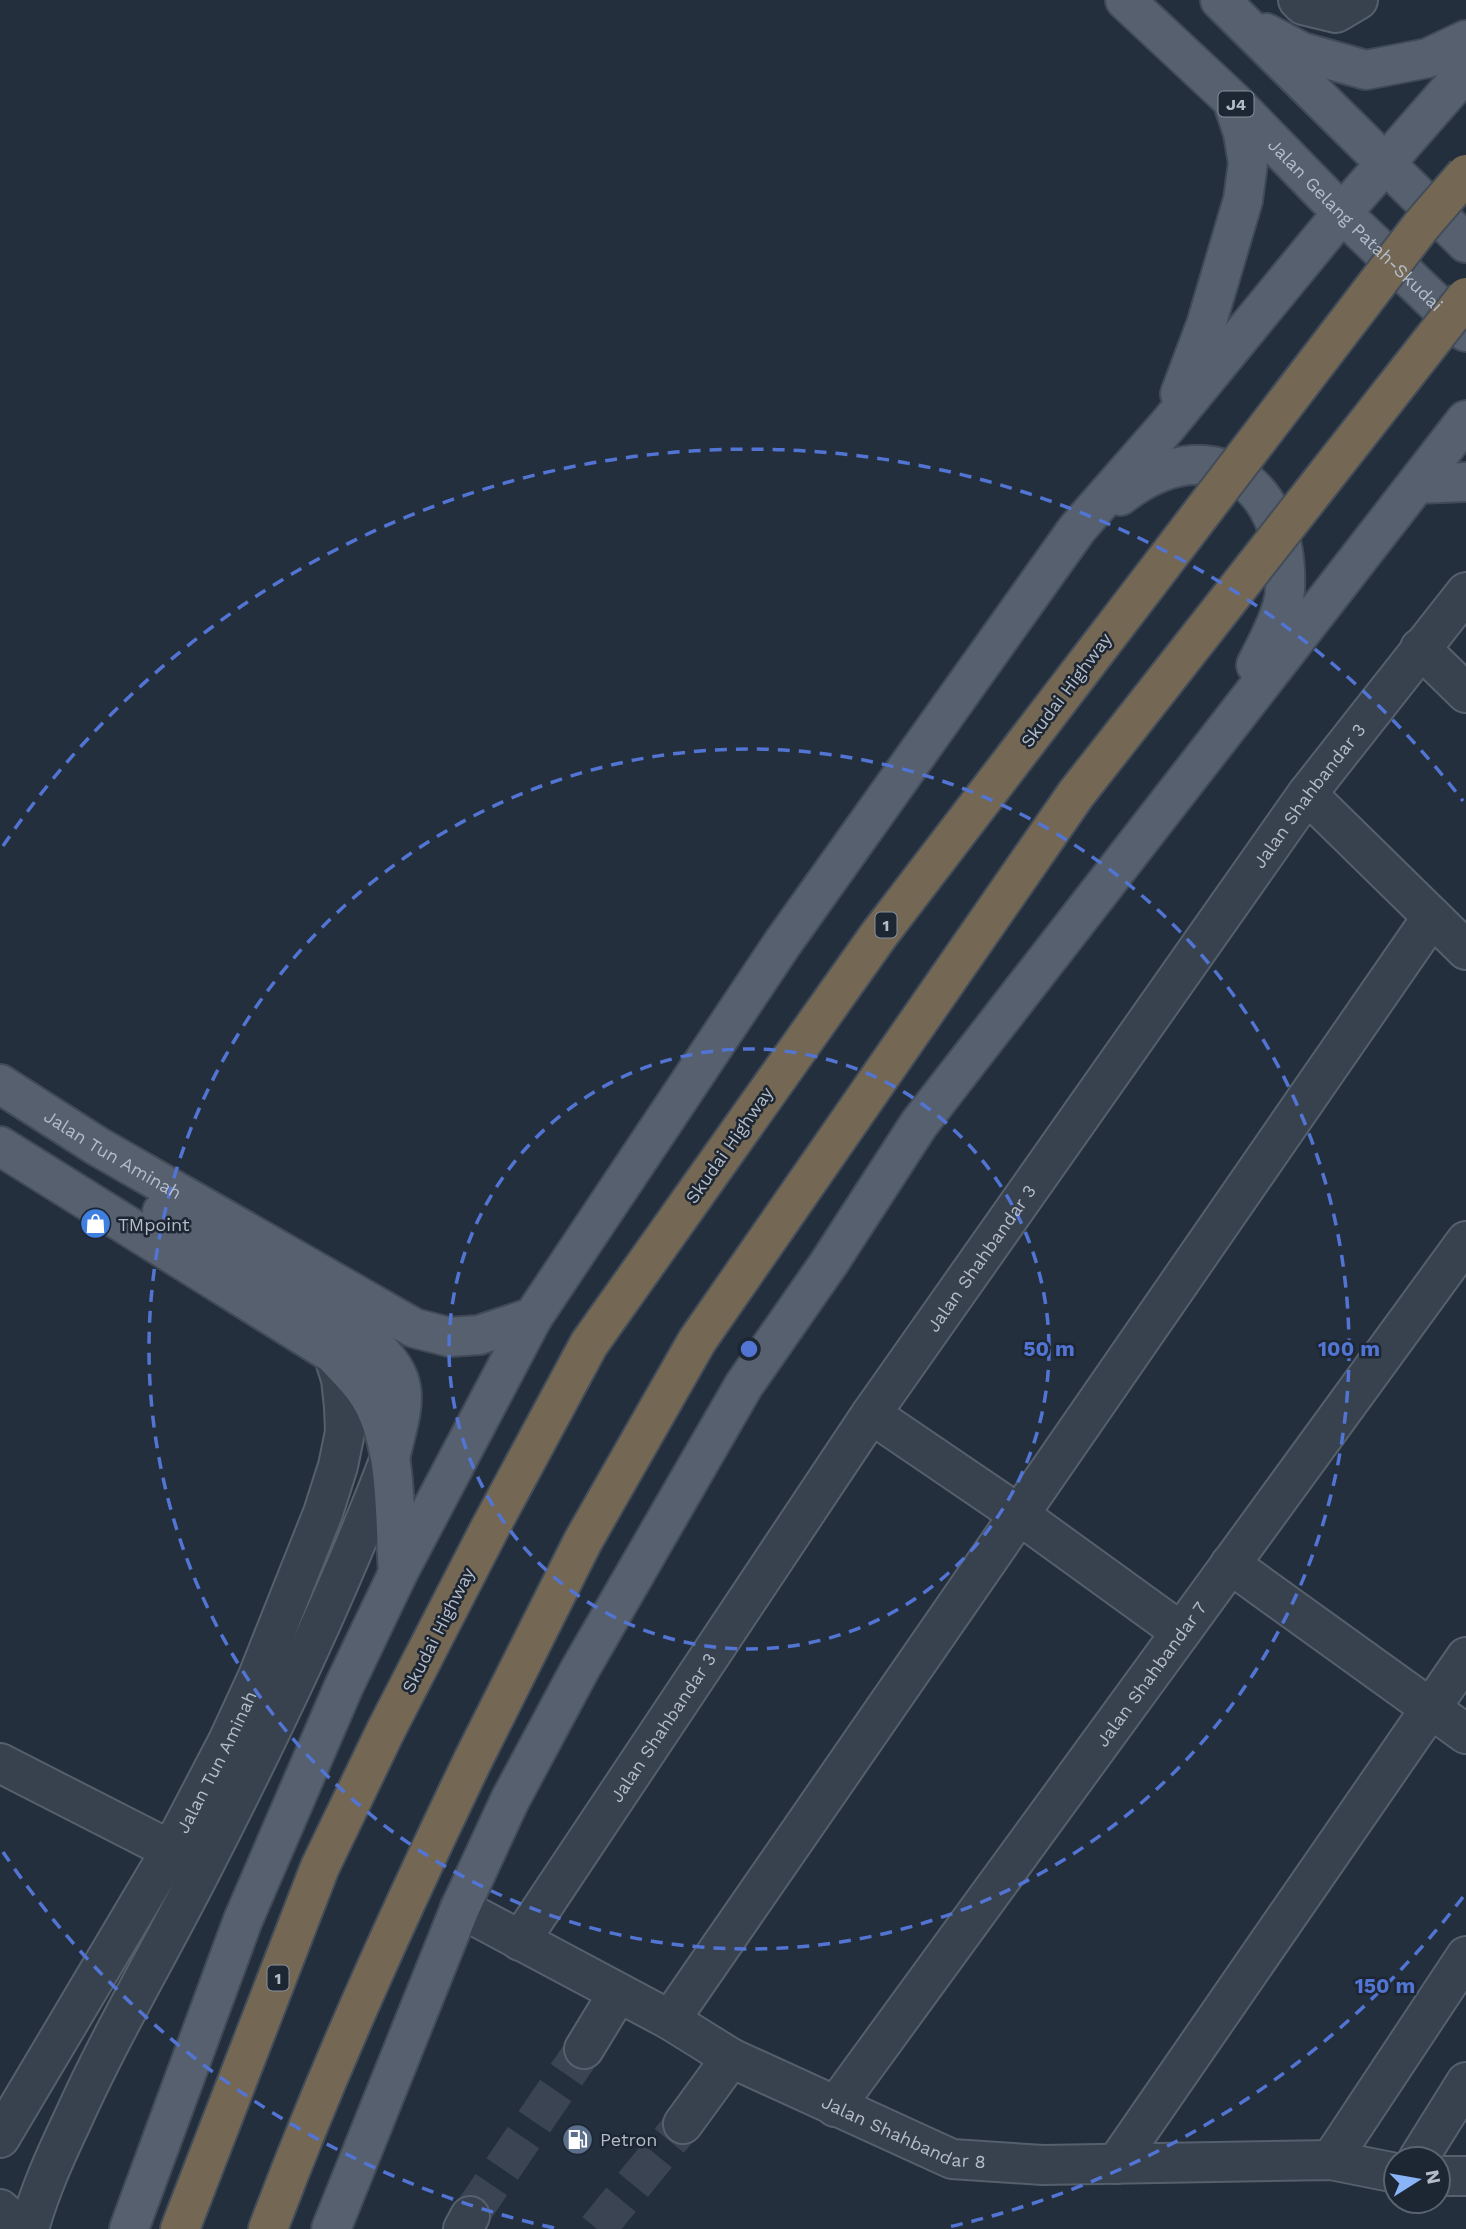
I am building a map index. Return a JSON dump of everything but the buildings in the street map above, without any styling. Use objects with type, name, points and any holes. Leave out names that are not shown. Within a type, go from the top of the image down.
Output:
[{"type":"highway","name":"Skudai Highway","points":[[180,2229],[320,1867],[386,1730],[589,1344],[878,936],[1421,226],[1466,174]]},
{"type":"highway","points":[[268,2229],[333,2065],[404,1903],[473,1760],[583,1541],[697,1341],[1076,794],[1466,297]]},
{"type":"main road","name":"Jalan Gelang Patah-Skudai","points":[[1125,0],[1232,100],[1342,213],[1466,332]]},
{"type":"main road","points":[[1227,7],[1301,52],[1366,70],[1428,58],[1466,40]]},
{"type":"main road","points":[[1227,7],[1466,243]]},
{"type":"main road","points":[[129,2229],[243,1920],[339,1698],[398,1573],[533,1317],[782,944],[1077,529],[1168,425],[1342,213],[1466,71]]},
{"type":"main road","points":[[1168,425],[1206,325],[1243,200],[1248,163],[1244,133],[1232,100]]},
{"type":"main road","points":[[335,2228],[460,1908],[510,1800],[579,1671],[744,1385],[829,1263],[919,1124],[1466,420]]},
{"type":"main road","points":[[1077,529],[1138,482],[1191,463],[1215,465],[1241,477],[1263,499],[1277,527],[1284,559],[1285,593],[1271,635],[1227,725]]},
{"type":"main road","points":[[1417,484],[1466,482]]},
{"type":"main road","name":"Jalan Tun Aminah","points":[[0,1084],[97,1146],[414,1328],[449,1337],[479,1335],[533,1317]]},
{"type":"main road","points":[[0,1146],[333,1354],[366,1390],[380,1417],[390,1458],[398,1573]]},
{"type":"main road","points":[[97,1146],[130,1186],[156,1208],[373,1345],[389,1359],[400,1377],[403,1393],[390,1458]]},
{"type":"street","points":[[1298,0],[1303,5],[1336,13],[1358,0]]},
{"type":"street","name":"Jalan Shahbandar 3","points":[[520,1941],[871,1414],[1307,793],[1466,592]]},
{"type":"street","points":[[1420,648],[1466,693]]},
{"type":"street","points":[[1307,793],[1466,950]]},
{"type":"street","points":[[670,2020],[1433,918]]},
{"type":"street","name":"Jalan Shahbandar 7","points":[[835,2107],[1466,1241]]},
{"type":"street","name":"Jalan Tun Aminah","points":[[29,2229],[40,2190],[187,1859],[228,1741],[323,1513],[338,1466],[345,1432],[341,1379],[333,1354]]},
{"type":"street","points":[[871,1414],[1018,1514],[1181,1632]]},
{"type":"street","name":"Jalan Tun Aminah","points":[[0,2138],[187,1859],[357,1544],[390,1458]]},
{"type":"street","points":[[1230,1564],[1466,1734]]},
{"type":"street","points":[[1116,2164],[1466,1657]]},
{"type":"street","points":[[0,1763],[187,1859]]},
{"type":"street","name":"Jalan Shahbandar 8","points":[[460,1908],[670,2020],[731,2058],[953,2159],[1043,2165],[1331,2160],[1382,2170]]},
{"type":"street","points":[[1331,2160],[1466,1956]]},
{"type":"street","points":[[584,2049],[618,1993]]},
{"type":"street","points":[[683,2124],[731,2058]]},
{"type":"street","points":[[1427,2145],[1466,2082]]},
{"type":"street","points":[[0,2209],[22,2229]]},
{"type":"tunnel","points":[[470,2216],[584,2049]]},
{"type":"tunnel","points":[[597,2229],[683,2124]]},
{"type":"place","name":"TMpoint","points":[[95,1224]]},
{"type":"place","name":"Petron","points":[[577,2139]]}]
